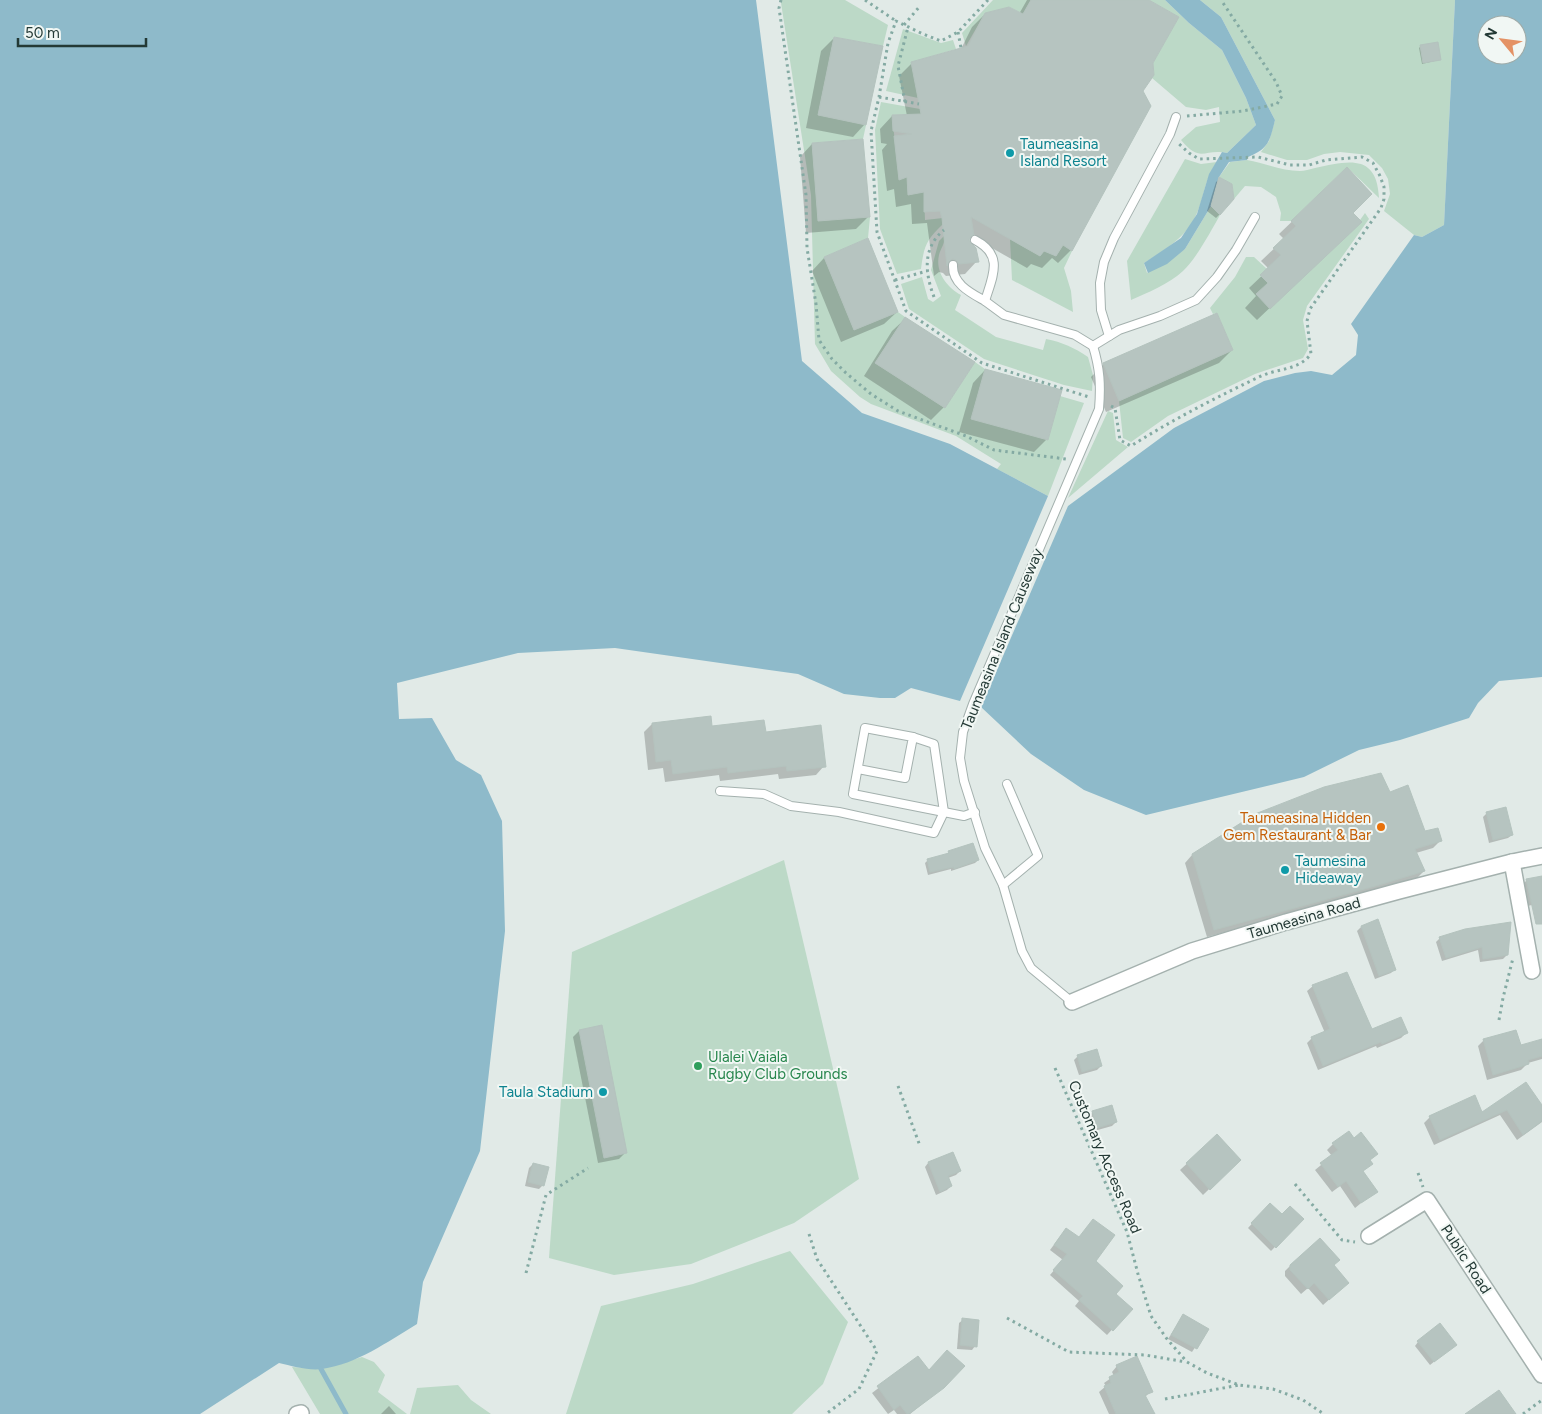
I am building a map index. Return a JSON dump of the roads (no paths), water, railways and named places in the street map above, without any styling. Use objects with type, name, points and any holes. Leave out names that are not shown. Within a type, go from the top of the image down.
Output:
[{"type":"street","name":"Taumeasina Road","points":[[1072,1002],[1201,948],[1370,899],[1542,856]]},
{"type":"street","points":[[1512,862],[1532,971]]},
{"type":"street","name":"Public Road","points":[[1369,1236],[1427,1200],[1542,1375]]},
{"type":"lane","points":[[1109,336],[1101,310],[1100,283],[1104,262],[1114,238],[1170,134],[1176,117]]},
{"type":"lane","points":[[953,265],[956,280],[966,290],[1004,315],[1075,335],[1093,346],[1119,330],[1160,316],[1196,300],[1227,264],[1254,217]]},
{"type":"lane","points":[[975,240],[986,245],[993,256],[994,268],[985,301]]},
{"type":"lane","name":"Taumeasina Island Causeway","points":[[1072,1002],[1030,968],[1022,951],[1002,885],[985,848],[964,781],[960,758],[962,732],[1099,409],[1101,384],[1093,346]]},
{"type":"lane","points":[[720,791],[764,794],[791,806],[839,812],[934,833],[944,812],[934,744],[913,737],[865,728],[853,794],[944,812],[964,816],[975,812]]},
{"type":"lane","points":[[858,769],[905,778],[913,737]]},
{"type":"lane","points":[[1002,885],[1038,856],[1006,784]]},
{"type":"water","points":[[0,0],[756,0],[802,361],[862,413],[950,444],[1048,496],[960,701],[911,688],[895,698],[844,694],[798,674],[615,648],[518,653],[397,683],[399,719],[432,718],[456,760],[481,775],[502,821],[505,931],[480,1151],[423,1282],[417,1324],[360,1357],[335,1366],[312,1369],[279,1363],[200,1414],[0,1414]]},
{"type":"water","points":[[1165,0],[1200,0],[1221,17],[1275,120],[1268,143],[1260,151],[1248,157],[1247,160],[1229,162],[1219,177],[1211,206],[1185,249],[1167,264],[1148,273],[1144,263],[1181,238],[1197,214],[1209,174],[1222,152],[1227,153],[1256,125],[1246,98],[1222,50]]},
{"type":"water","points":[[1455,0],[1542,0],[1542,677],[1499,681],[1478,703],[1469,718],[1400,740],[1359,750],[1304,777],[1146,815],[1084,790],[1031,754],[981,707],[1068,506],[1174,428],[1264,381],[1311,371],[1332,375],[1356,355],[1358,335],[1351,324],[1414,235],[1422,237],[1444,225]]},
{"type":"waterway","points":[[321,1369],[346,1414]]},
{"type":"place","name":"Taumeasina Island Resort","points":[[1010,153]]},
{"type":"place","name":"Taumeasina Hidden Gem Restaurant & Bar","points":[[1381,827]]},
{"type":"place","name":"Taumesina Hideaway","points":[[1285,870]]},
{"type":"place","name":"Ulalei Vaiala Rugby Club Grounds","points":[[698,1066]]},
{"type":"place","name":"Taula Stadium","points":[[603,1092]]}]
